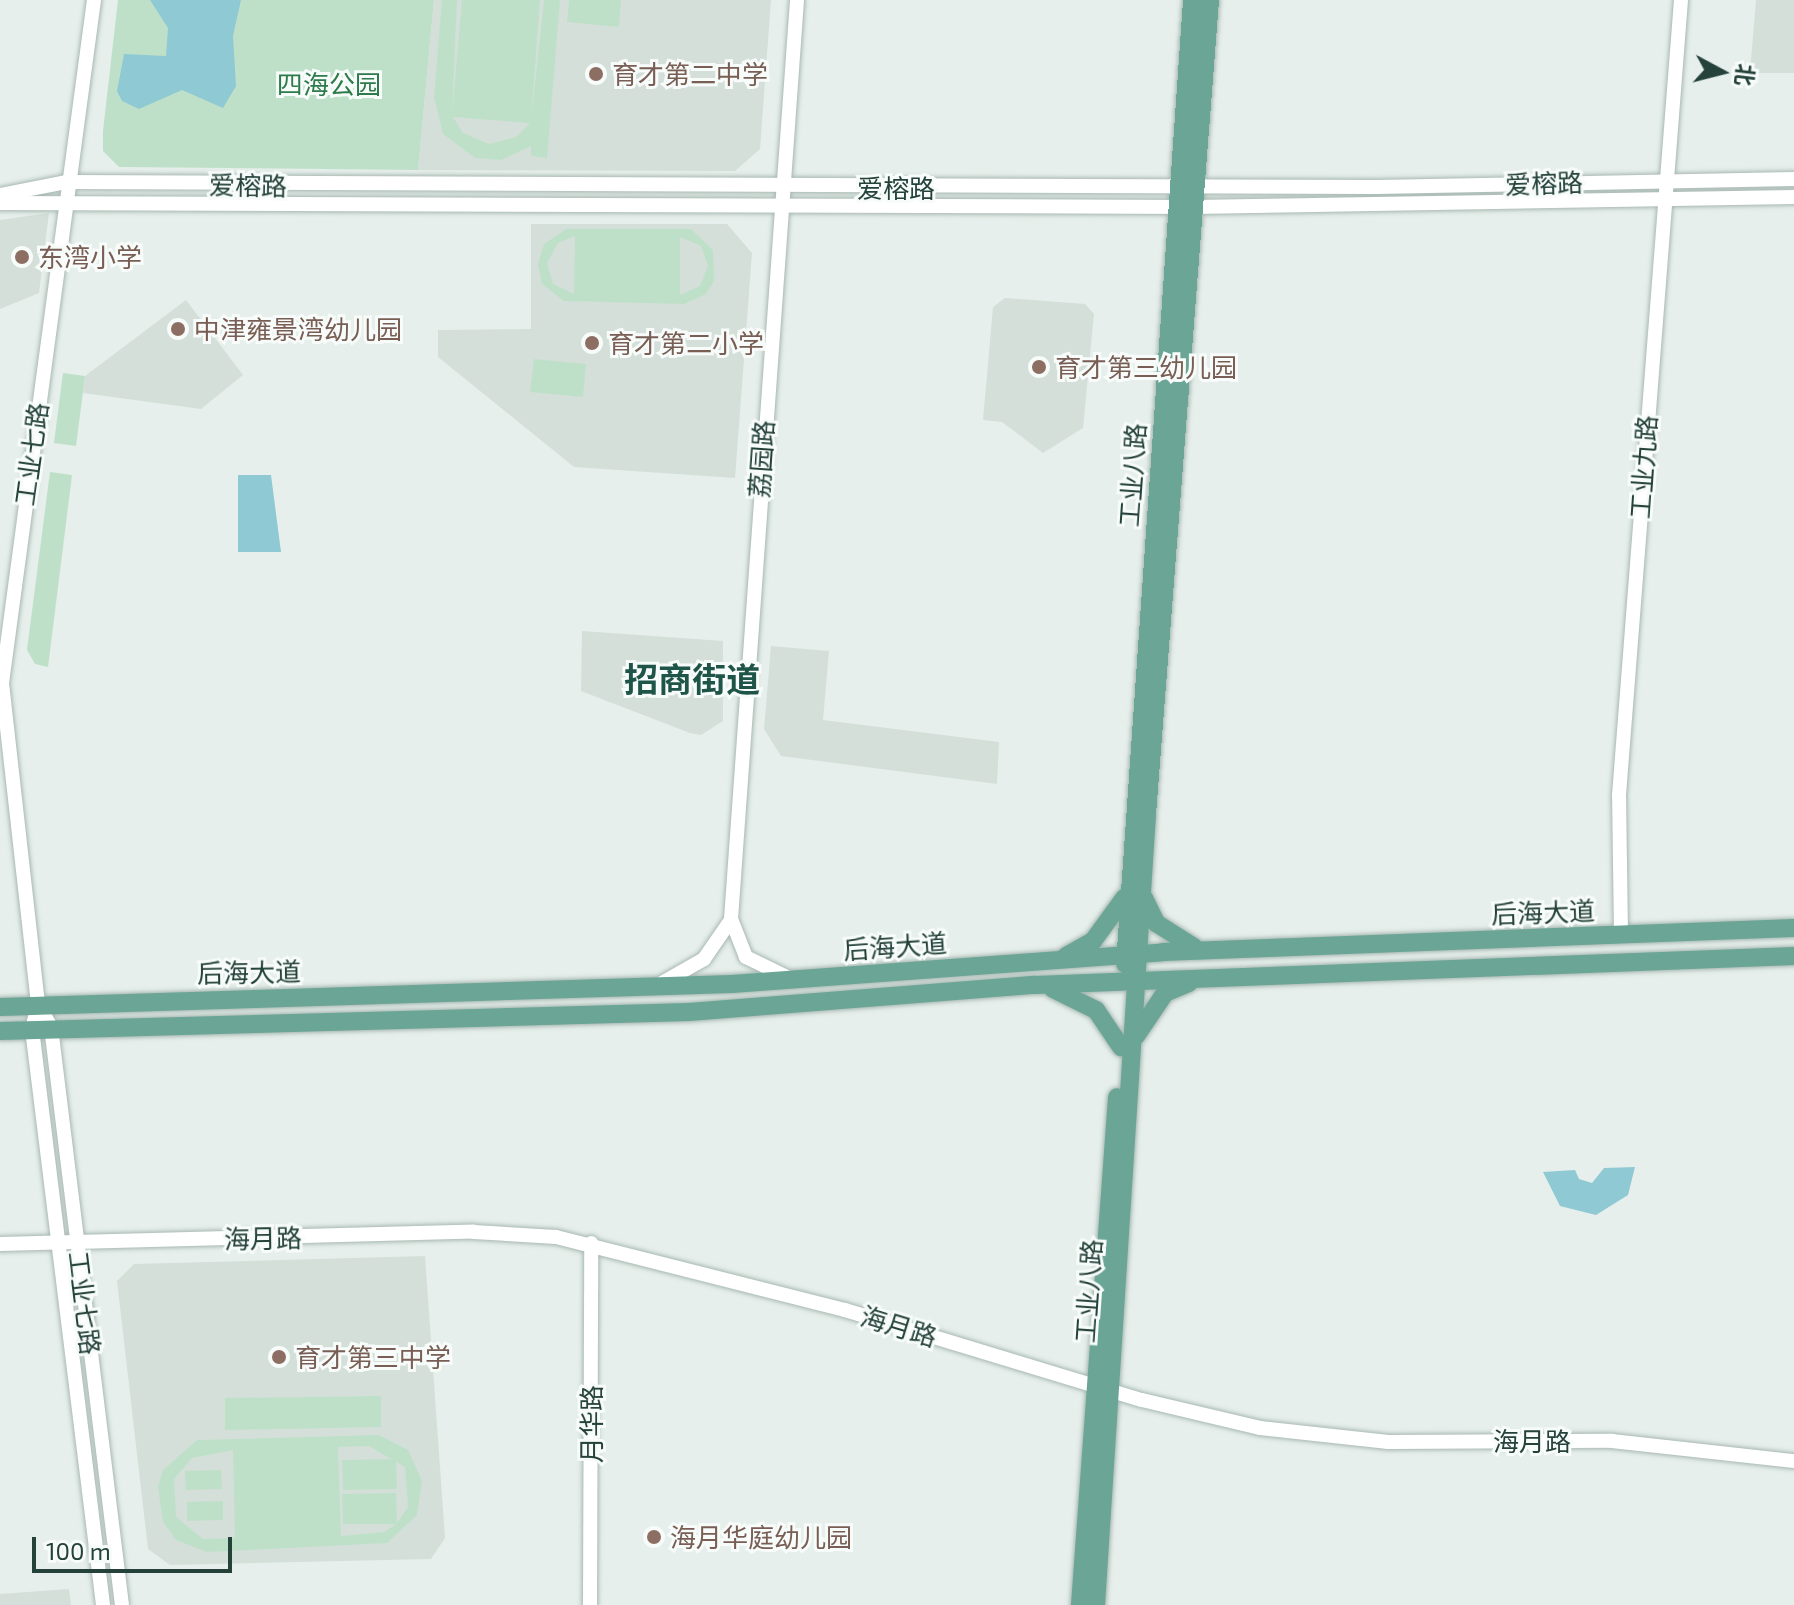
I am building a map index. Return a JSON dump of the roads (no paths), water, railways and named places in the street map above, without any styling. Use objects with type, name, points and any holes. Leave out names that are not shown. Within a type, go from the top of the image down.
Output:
[{"type":"main road","name":"工业八路","points":[[1080,1605],[1127,1044],[1135,890],[1185,207],[1192,0]]},
{"type":"main road","name":"工业八路","points":[[1186,187],[1210,0]]},
{"type":"main road","points":[[1057,959],[1093,941],[1135,890],[1151,918],[1170,936],[1209,950]]},
{"type":"main road","name":"后海大道","points":[[0,1007],[652,987],[1209,950],[1794,928]]},
{"type":"main road","name":"后海大道","points":[[0,1031],[712,1011],[1035,985],[1794,956]]},
{"type":"main road","points":[[1035,985],[1083,1000],[1103,1016],[1127,1044],[1165,993],[1210,978]]},
{"type":"main road","name":"工业八路","points":[[1096,1605],[1100,1388]]},
{"type":"street","name":"工业七路","points":[[94,0],[66,182],[2,683],[38,1005],[77,1241],[122,1605]]},
{"type":"street","name":"荔园路","points":[[794,979],[746,957],[731,919],[797,0]]},
{"type":"street","name":"工业九路","points":[[1621,935],[1619,795],[1661,198],[1681,0]]},
{"type":"street","name":"爱榕路","points":[[0,195],[66,182],[462,188],[782,188],[1186,187],[1794,179]]},
{"type":"street","points":[[462,188],[462,206]]},
{"type":"street","name":"爱榕路","points":[[0,203],[1185,207],[1794,197]]},
{"type":"street","points":[[652,987],[704,959],[731,919]]},
{"type":"street","name":"工业七路","points":[[42,1028],[57,1242],[103,1605]]},
{"type":"street","name":"海月路","points":[[0,1244],[503,1232],[591,1243],[845,1310],[1100,1388],[1318,1437],[1612,1441],[1794,1461]]},
{"type":"street","name":"月华路","points":[[590,1605],[591,1243]]},
{"type":"water","points":[[150,0],[241,0],[233,36],[236,86],[223,108],[182,90],[139,109],[122,101],[117,91],[124,54],[166,56],[168,28]]},
{"type":"water","points":[[238,475],[271,475],[281,552],[238,552]]},
{"type":"water","points":[[1635,1167],[1628,1195],[1596,1215],[1560,1206],[1543,1172],[1575,1170],[1579,1179],[1592,1183],[1604,1168]]},
{"type":"place","name":"育才第二中学","points":[[596,74]]},
{"type":"place","name":"东湾小学","points":[[22,257]]},
{"type":"place","name":"中津雍景湾幼儿园","points":[[178,329]]},
{"type":"place","name":"育才第二小学","points":[[592,343]]},
{"type":"place","name":"育才第三幼儿园","points":[[1039,367]]},
{"type":"place","name":"育才第三中学","points":[[279,1357]]},
{"type":"place","name":"海月华庭幼儿园","points":[[654,1537]]},
{"type":"district","name":"招商街道","points":[[692,679]]},
{"type":"park label","name":"四海公园","points":[[329,84]]}]
